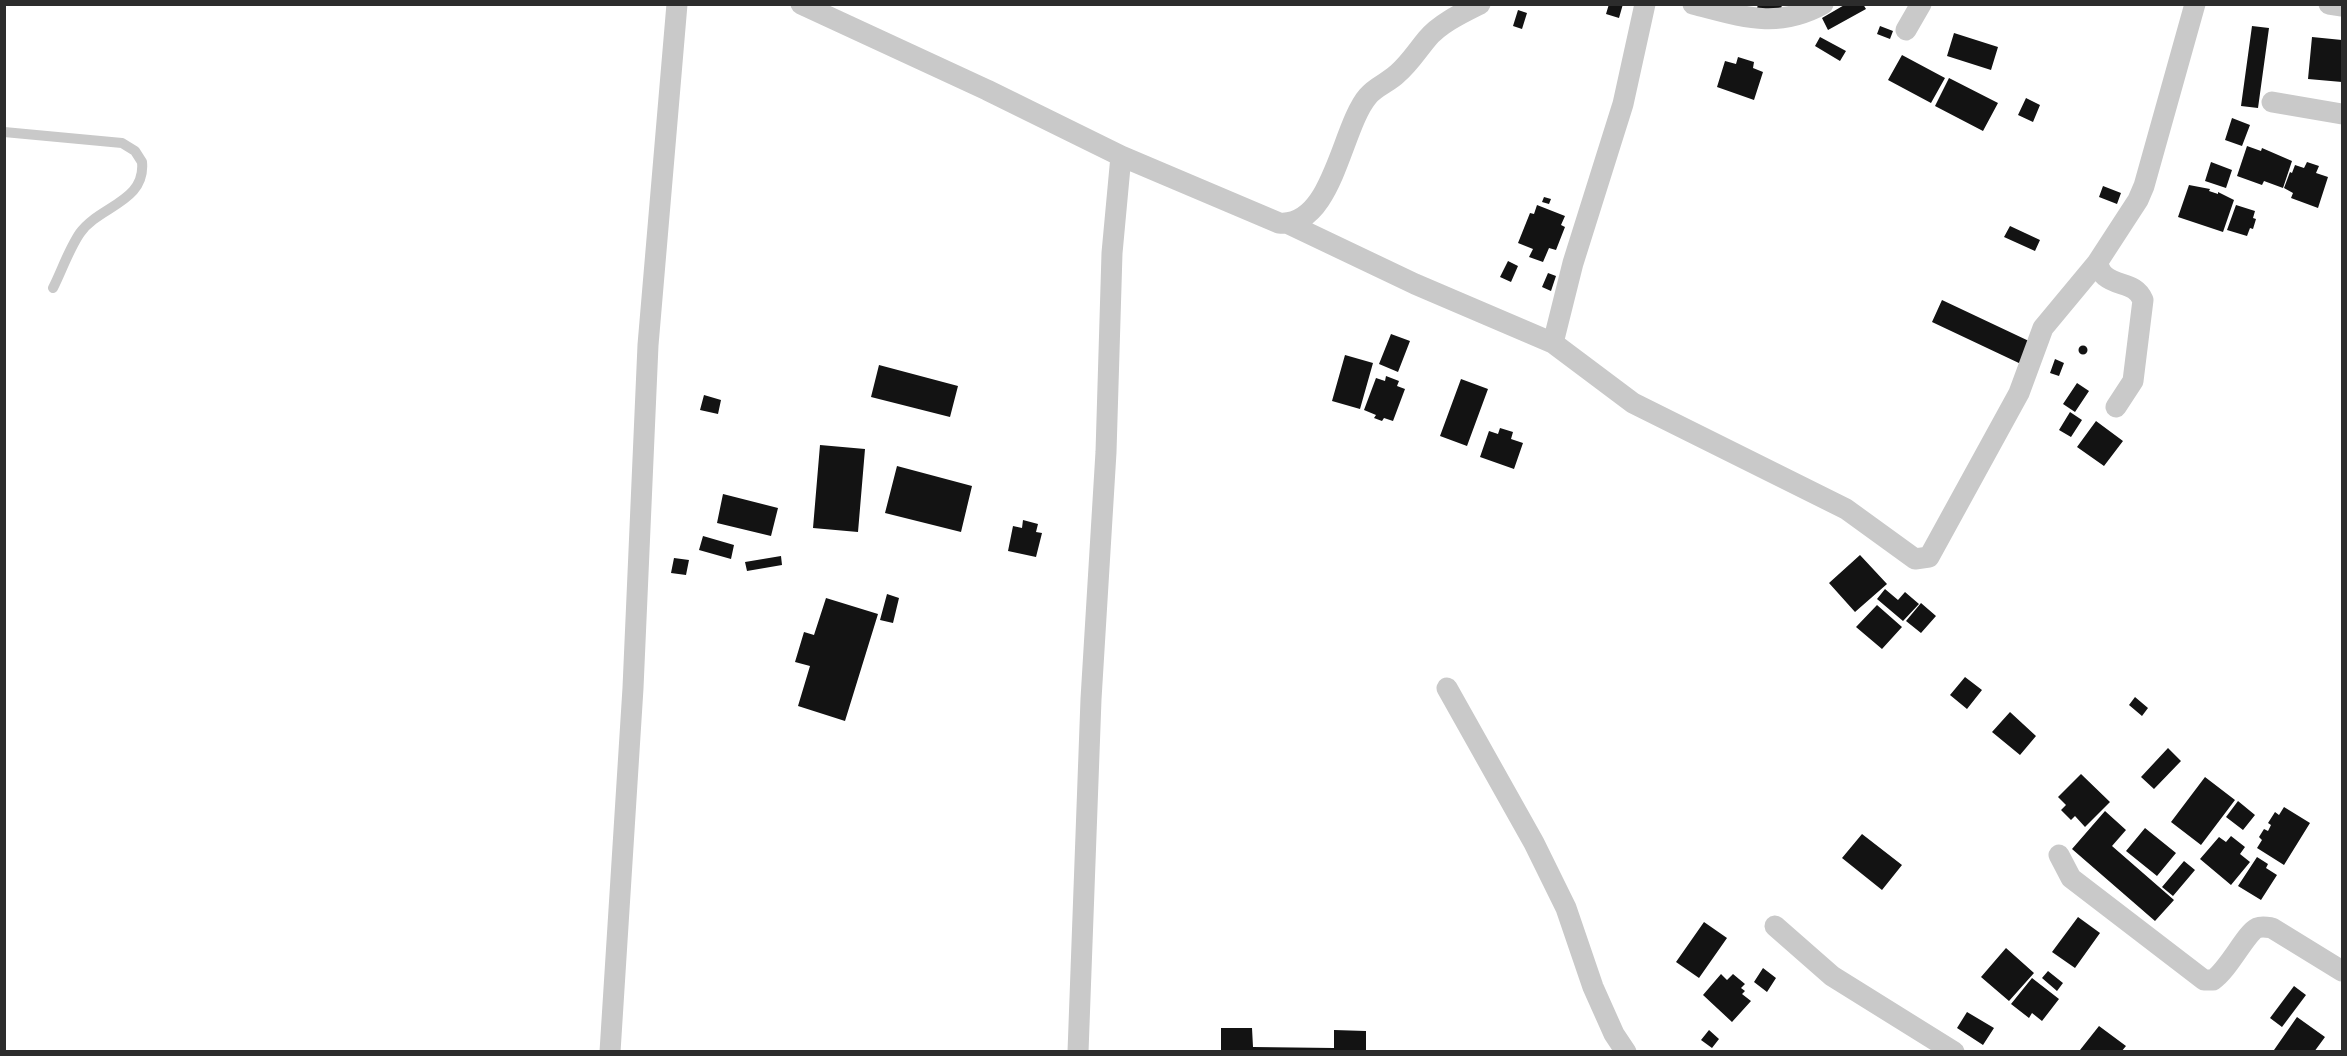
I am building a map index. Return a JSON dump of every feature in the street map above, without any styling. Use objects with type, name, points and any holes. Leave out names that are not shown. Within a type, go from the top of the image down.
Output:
[{"type":"street","points":[[610,1052],[633,688],[648,345],[678,4]]},
{"type":"street","points":[[801,4],[840,13],[987,90],[1121,156],[1279,223],[1290,224],[1415,284],[1553,343],[1633,403],[1846,509],[1915,559],[1929,557],[2019,393],[2043,328],[2097,263],[2138,200],[2144,186],[2195,4]]},
{"type":"street","points":[[1290,224],[1295,223],[1311,208],[1327,189],[1353,123],[1368,96],[1397,75],[1428,37],[1460,14],[1480,4]]},
{"type":"street","points":[[1553,343],[1573,263],[1623,104],[1645,4]]},
{"type":"street","points":[[1693,4],[1770,21],[1806,14],[1823,4]]},
{"type":"street","points":[[1906,30],[1921,4]]},
{"type":"street","points":[[2329,4],[2343,6]]},
{"type":"street","points":[[2272,102],[2343,114]]},
{"type":"street","points":[[1078,1052],[1091,699],[1106,452],[1112,253],[1121,156]]},
{"type":"street","points":[[2097,263],[2105,277],[2133,288],[2143,300],[2133,381],[2116,407]]},
{"type":"street","points":[[1447,688],[1534,843],[1566,908],[1593,987],[1614,1035],[1626,1052]]},
{"type":"street","points":[[2058,855],[2071,878],[2204,980],[2213,980],[2223,973],[2251,931],[2260,926],[2271,928],[2343,971]]},
{"type":"street","points":[[1775,926],[1832,976],[1954,1052]]},
{"type":"lane","points":[[4,132],[116,142],[130,147],[139,154],[142,162],[140,180],[135,190],[126,200],[95,218],[81,232],[53,288]]},
{"type":"building","points":[[1609,4],[1623,4],[1619,18],[1606,14]]},
{"type":"building","points":[[1758,4],[1782,4],[1780,17],[1756,13]]},
{"type":"building","points":[[1846,4],[1863,4],[1866,9],[1828,30],[1822,18]]},
{"type":"building","points":[[1518,10],[1527,13],[1522,29],[1513,26]]},
{"type":"building","points":[[1880,26],[1893,31],[1890,39],[1877,34]]},
{"type":"building","points":[[2252,26],[2269,28],[2258,108],[2241,106]]},
{"type":"building","points":[[1954,33],[1998,47],[1991,70],[1947,56]]},
{"type":"building","points":[[1820,37],[1846,51],[1840,61],[1815,46]]},
{"type":"building","points":[[2312,37],[2342,40],[2342,82],[2308,79]]},
{"type":"building","points":[[1902,55],[1945,78],[1931,103],[1888,80]]},
{"type":"building","points":[[1738,57],[1754,62],[1753,68],[1763,72],[1754,100],[1717,87],[1725,61],[1736,64]]},
{"type":"building","points":[[1949,78],[1998,103],[1983,131],[1935,106]]},
{"type":"building","points":[[2026,98],[2040,105],[2033,122],[2018,115]]},
{"type":"building","points":[[2232,118],[2250,125],[2242,146],[2225,140]]},
{"type":"building","points":[[2247,146],[2261,151],[2262,148],[2292,161],[2283,188],[2264,181],[2262,185],[2237,176]]},
{"type":"building","points":[[2211,162],[2232,170],[2226,188],[2205,181]]},
{"type":"building","points":[[2307,162],[2319,166],[2316,173],[2328,177],[2318,208],[2291,198],[2293,193],[2284,188],[2295,165],[2304,168]]},
{"type":"building","points":[[2189,185],[2210,189],[2209,191],[2218,194],[2218,192],[2234,200],[2223,232],[2178,217]]},
{"type":"building","points":[[2103,186],[2121,193],[2117,204],[2099,197]]},
{"type":"building","points":[[1544,197],[1551,199],[1549,204],[1542,202]]},
{"type":"building","points":[[1537,205],[1565,216],[1561,225],[1565,227],[1556,250],[1549,248],[1543,262],[1529,257],[1533,249],[1518,243],[1530,213],[1534,214]]},
{"type":"building","points":[[2236,205],[2255,211],[2253,218],[2256,219],[2253,229],[2250,228],[2247,236],[2227,230]]},
{"type":"building","points":[[2010,226],[2040,240],[2035,251],[2004,237]]},
{"type":"building","points":[[1508,261],[1518,266],[1511,282],[1500,277]]},
{"type":"building","points":[[1548,273],[1556,276],[1551,291],[1542,287]]},
{"type":"building","points":[[1942,300],[2031,342],[2021,364],[1932,322]]},
{"type":"building","points":[[1391,334],[1410,341],[1398,372],[1379,364]]},
{"type":"building","points":[[2083,346],[2087,350],[2083,354],[2079,350]]},
{"type":"building","points":[[1345,355],[1373,363],[1360,409],[1332,401]]},
{"type":"building","points":[[2055,359],[2064,363],[2059,376],[2050,373]]},
{"type":"building","points":[[879,365],[958,386],[950,417],[871,397]]},
{"type":"building","points":[[1386,376],[1399,381],[1397,386],[1405,389],[1393,421],[1374,418],[1376,415],[1364,410],[1376,378],[1385,381]]},
{"type":"building","points":[[1461,379],[1488,389],[1467,446],[1440,436]]},
{"type":"building","points":[[2077,383],[2089,391],[2075,412],[2063,404]]},
{"type":"building","points":[[704,395],[721,400],[718,414],[700,410]]},
{"type":"building","points":[[2070,412],[2082,420],[2071,437],[2059,430]]},
{"type":"building","points":[[2096,421],[2123,441],[2104,466],[2077,447]]},
{"type":"building","points":[[1500,428],[1513,432],[1511,439],[1523,443],[1514,469],[1480,457],[1489,431],[1498,434]]},
{"type":"building","points":[[820,445],[865,449],[858,532],[813,528]]},
{"type":"building","points":[[897,466],[972,486],[961,532],[885,513]]},
{"type":"building","points":[[723,494],[778,508],[771,536],[717,523]]},
{"type":"building","points":[[1023,520],[1038,524],[1036,532],[1042,533],[1036,557],[1008,551],[1013,526],[1022,528]]},
{"type":"building","points":[[703,536],[734,545],[731,559],[699,550]]},
{"type":"building","points":[[1860,555],[1887,584],[1855,612],[1829,583]]},
{"type":"building","points":[[781,556],[782,565],[747,571],[745,562]]},
{"type":"building","points":[[674,558],[689,560],[686,575],[671,573]]},
{"type":"building","points":[[1885,589],[1898,600],[1905,592],[1919,604],[1903,621],[1877,599]]},
{"type":"building","points":[[887,594],[899,598],[893,623],[880,620]]},
{"type":"building","points":[[826,598],[878,614],[845,721],[798,706],[810,666],[795,662],[804,632],[814,635]]},
{"type":"building","points":[[1921,603],[1936,616],[1921,633],[1906,621]]},
{"type":"building","points":[[1877,605],[1902,627],[1882,649],[1856,627]]},
{"type":"building","points":[[1965,677],[1982,690],[1967,709],[1950,695]]},
{"type":"building","points":[[2135,697],[2148,708],[2142,716],[2129,705]]},
{"type":"building","points":[[2010,712],[2036,736],[2020,755],[1992,732]]},
{"type":"building","points":[[2168,748],[2181,761],[2154,789],[2141,777]]},
{"type":"building","points":[[2081,774],[2110,802],[2085,827],[2075,816],[2071,820],[2061,810],[2066,805],[2058,797]]},
{"type":"building","points":[[2205,777],[2235,800],[2201,845],[2171,822]]},
{"type":"building","points":[[2238,801],[2255,815],[2243,830],[2226,817]]},
{"type":"building","points":[[2284,807],[2310,823],[2284,865],[2257,848],[2262,840],[2259,837],[2264,829],[2268,831],[2271,825],[2268,823],[2275,812],[2279,815]]},
{"type":"building","points":[[2105,811],[2126,830],[2112,846],[2174,900],[2155,921],[2072,849]]},
{"type":"building","points":[[2145,828],[2176,853],[2157,876],[2126,851]]},
{"type":"building","points":[[1862,834],[1902,865],[1882,890],[1842,858]]},
{"type":"building","points":[[2231,836],[2245,847],[2240,854],[2250,862],[2231,885],[2200,859],[2219,837],[2226,842]]},
{"type":"building","points":[[2257,857],[2268,864],[2266,868],[2277,875],[2261,900],[2238,886]]},
{"type":"building","points":[[2184,861],[2195,870],[2173,896],[2162,887]]},
{"type":"building","points":[[2078,917],[2100,933],[2075,968],[2052,952]]},
{"type":"building","points":[[1704,922],[1727,938],[1699,978],[1676,962]]},
{"type":"building","points":[[2006,948],[2034,973],[2009,1001],[1981,977]]},
{"type":"building","points":[[1763,968],[1776,978],[1767,992],[1754,982]]},
{"type":"building","points":[[2048,971],[2063,983],[2057,991],[2042,978]]},
{"type":"building","points":[[1721,974],[1727,980],[1733,974],[1745,984],[1741,988],[1745,991],[1742,994],[1751,1001],[1732,1022],[1703,995]]},
{"type":"building","points":[[2032,978],[2059,999],[2042,1021],[2032,1013],[2029,1018],[2011,1004]]},
{"type":"building","points":[[2294,986],[2306,995],[2282,1027],[2270,1018]]},
{"type":"building","points":[[1967,1012],[1994,1028],[1983,1045],[1957,1028]]},
{"type":"building","points":[[2297,1017],[2325,1037],[2314,1052],[2276,1052],[2274,1050]]},
{"type":"building","points":[[2099,1026],[2126,1046],[2121,1052],[2080,1050]]},
{"type":"building","points":[[1221,1028],[1252,1028],[1253,1047],[1334,1048],[1334,1030],[1366,1031],[1366,1052],[1221,1052]]},
{"type":"building","points":[[1709,1030],[1719,1039],[1712,1048],[1701,1040]]}]
